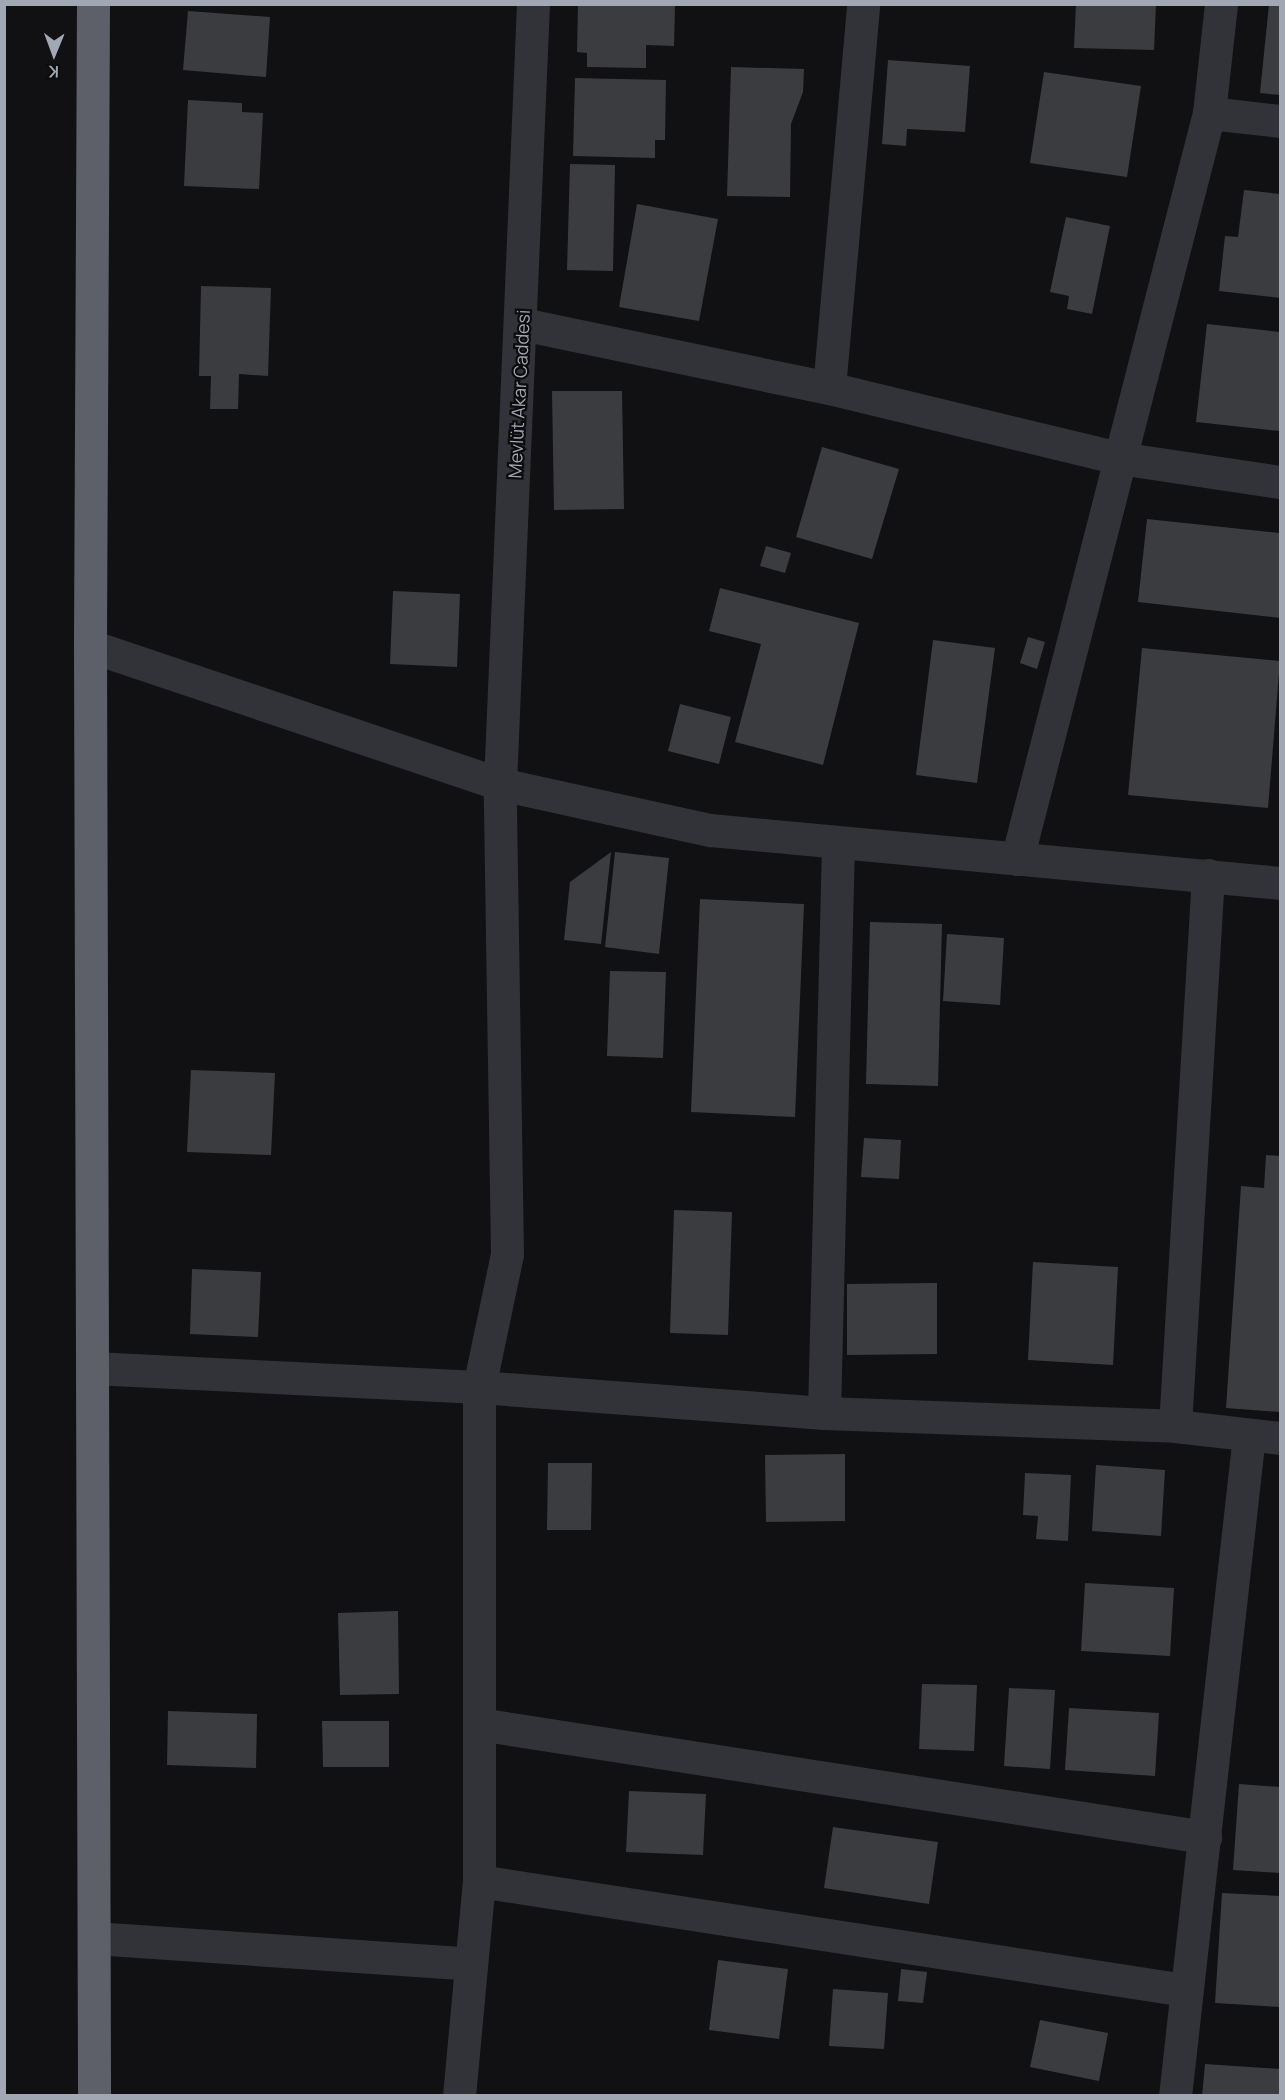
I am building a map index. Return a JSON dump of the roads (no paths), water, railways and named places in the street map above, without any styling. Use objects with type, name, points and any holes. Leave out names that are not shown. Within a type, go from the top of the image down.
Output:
[{"type":"highway","points":[[93,4],[90,646],[94,2096]]},
{"type":"street","name":"Mevlüt Akar Caddesi","points":[[459,2096],[479,1881],[478,1387],[507,1254],[500,784],[522,324],[533,4]]},
{"type":"street","points":[[829,388],[863,4]]},
{"type":"street","points":[[1017,859],[1209,113],[1221,4]]},
{"type":"street","points":[[1209,113],[1281,121]]},
{"type":"street","points":[[522,324],[829,388],[1119,458],[1281,482]]},
{"type":"street","points":[[90,646],[500,784],[710,830],[838,844],[1281,883]]},
{"type":"street","points":[[824,1413],[838,844]]},
{"type":"street","points":[[1175,1426],[1208,875]]},
{"type":"street","points":[[92,1368],[478,1387],[824,1413],[1175,1426],[1265,1437],[1205,1837],[1185,1990],[1175,2096]]},
{"type":"street","points":[[479,1725],[1205,1837]]},
{"type":"street","points":[[479,1881],[1185,1990]]},
{"type":"street","points":[[94,1938],[471,1964]]}]
